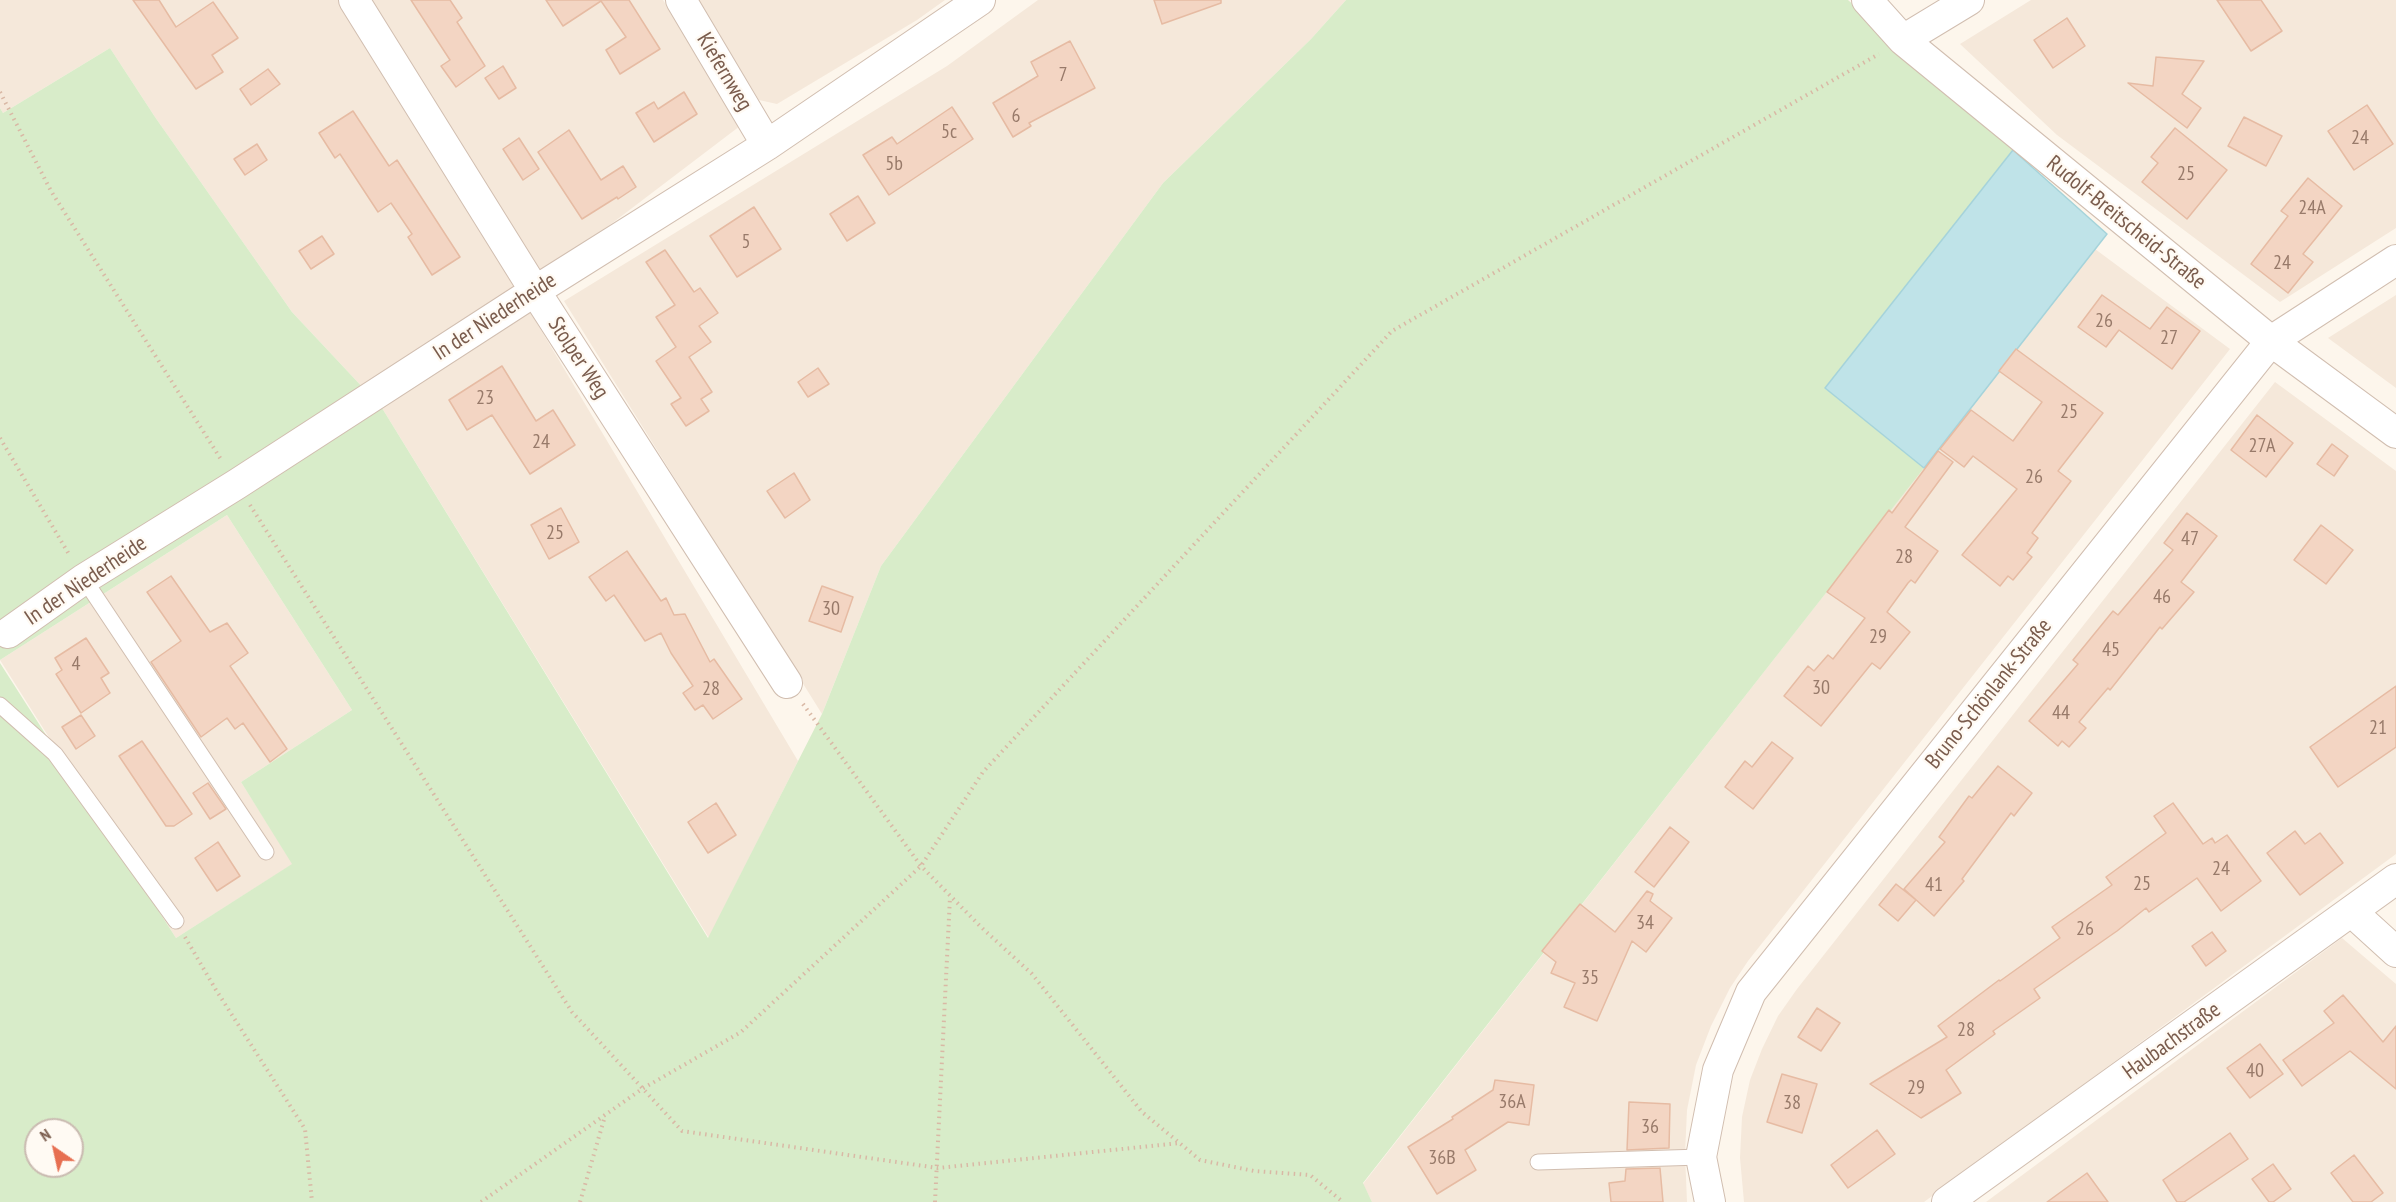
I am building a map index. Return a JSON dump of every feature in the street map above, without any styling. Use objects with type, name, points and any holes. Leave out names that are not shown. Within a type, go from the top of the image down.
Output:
[{"type":"street","name":"Stolper Weg","points":[[354,0],[535,291],[787,683]]},
{"type":"street","name":"Kiefernweg","points":[[681,0],[767,145]]},
{"type":"street","name":"In der Niederheide","points":[[8,633],[84,579],[237,484],[535,291],[767,145],[980,0]]},
{"type":"street","name":"Rudolf-Breitscheid-Straße","points":[[1867,0],[1903,40],[2271,341],[2396,433]]},
{"type":"street","points":[[1903,40],[1969,0]]},
{"type":"street","name":"Bruno-Schönlank-Straße","points":[[1710,1202],[1701,1157],[1718,1070],[1751,992],[2271,341],[2396,260]]},
{"type":"street","name":"Haubachstraße","points":[[1947,1202],[2396,879]]},
{"type":"street","points":[[2352,912],[2396,952]]},
{"type":"lane","points":[[84,579],[266,852]]},
{"type":"lane","points":[[0,705],[55,754],[176,921]]},
{"type":"lane","points":[[1538,1162],[1701,1157]]},
{"type":"path","points":[[481,1202],[642,1089],[741,1032],[921,866],[983,772],[1392,331],[1903,40]]},
{"type":"path","points":[[0,92],[51,191],[376,707],[572,1012],[682,1131],[938,1168],[1180,1143]]},
{"type":"path","points":[[0,438],[84,579]]},
{"type":"path","points":[[787,683],[921,866],[1032,975],[1142,1112],[1200,1160],[1254,1171],[1310,1175],[1343,1202]]},
{"type":"path","points":[[935,1202],[950,896]]},
{"type":"path","points":[[176,921],[216,990],[305,1129],[312,1202]]},
{"type":"path","points":[[580,1202],[605,1115]]},
{"type":"shaded area","points":[[0,0],[341,0],[798,761],[709,938],[382,408],[292,312],[155,117],[110,48],[3,113],[0,108]]},
{"type":"shaded area","points":[[366,0],[663,0],[740,126],[540,278]]},
{"type":"shaded area","points":[[698,0],[945,0],[917,20],[777,104],[759,100]]},
{"type":"shaded area","points":[[1038,0],[1346,0],[1311,39],[1163,183],[881,566],[822,714],[564,301],[947,66]]},
{"type":"shaded area","points":[[2031,0],[2396,0],[2396,228],[2280,302],[2057,135],[1960,44]]},
{"type":"shaded area","points":[[2095,249],[2230,349],[1748,961],[1730,988],[1711,1026],[1696,1065],[1687,1110],[1685,1154],[1687,1202],[1372,1202],[1363,1184]]},
{"type":"shaded area","points":[[2396,295],[2396,388],[2328,338]]},
{"type":"shaded area","points":[[2275,382],[2396,471],[2396,854],[1924,1202],[1744,1202],[1740,1158],[1742,1117],[1750,1080],[1778,1016]]},
{"type":"shaded area","points":[[227,515],[352,710],[241,782],[293,864],[176,938],[0,660]]},
{"type":"shaded area","points":[[2342,938],[2396,984],[2396,1202],[1986,1202]]},
{"type":"green space","points":[[1346,0],[1848,0],[2013,150],[1825,388],[1924,468],[1363,1183],[1372,1202],[0,1202],[0,663],[176,938],[292,864],[241,782],[352,710],[227,515],[0,660],[0,108],[3,113],[110,48],[155,117],[292,312],[382,408],[708,938],[822,714],[881,566],[1163,183],[1311,39]]},
{"type":"water","points":[[2013,150],[2107,234],[1924,468],[1825,388]]},
{"type":"building","points":[[133,0],[159,0],[176,27],[213,2],[238,38],[212,55],[223,72],[196,89]]},
{"type":"building","points":[[411,0],[450,0],[462,18],[457,22],[485,66],[456,87],[441,66],[450,60]]},
{"type":"building","points":[[546,0],[629,0],[660,49],[620,74],[606,50],[626,37],[601,1],[563,26]]},
{"type":"building","points":[[1154,0],[1221,0],[1221,3],[1162,24]]},
{"type":"building","points":[[2217,0],[2261,0],[2282,31],[2251,51]]},
{"type":"building","points":[[2067,18],[2085,46],[2053,68],[2034,40]]},
{"type":"building","points":[[1070,41],[1095,88],[1029,123],[1031,126],[1013,137],[993,103],[1038,76],[1031,62]]},
{"type":"building","points":[[2156,57],[2204,61],[2182,94],[2201,108],[2187,128],[2128,83],[2153,86]]},
{"type":"building","points":[[503,66],[516,88],[499,99],[485,78]]},
{"type":"building","points":[[268,69],[280,84],[251,105],[240,89]]},
{"type":"building","points":[[684,92],[697,114],[654,142],[636,113],[654,102],[658,109]]},
{"type":"building","points":[[2367,105],[2393,144],[2354,170],[2328,131]]},
{"type":"building","points":[[952,107],[973,139],[889,195],[863,155],[892,137],[897,144]]},
{"type":"building","points":[[353,111],[389,166],[397,160],[460,257],[432,275],[408,237],[412,234],[391,203],[378,212],[340,154],[335,158],[319,133]]},
{"type":"building","points":[[2244,117],[2282,136],[2266,166],[2228,146]]},
{"type":"building","points":[[2175,128],[2227,170],[2187,219],[2142,182],[2158,163],[2151,157]]},
{"type":"building","points":[[569,130],[601,180],[623,166],[636,187],[582,219],[538,152]]},
{"type":"building","points":[[519,138],[539,169],[523,180],[503,149]]},
{"type":"building","points":[[257,144],[267,160],[245,175],[234,159]]},
{"type":"building","points":[[2308,178],[2342,206],[2303,254],[2313,262],[2288,293],[2251,264],[2288,216],[2281,211]]},
{"type":"building","points":[[858,196],[875,223],[847,241],[830,214]]},
{"type":"building","points":[[754,207],[781,249],[737,277],[710,236]]},
{"type":"building","points":[[322,236],[334,254],[311,269],[299,251]]},
{"type":"building","points":[[665,250],[694,292],[700,288],[718,313],[699,326],[711,342],[689,357],[712,392],[701,399],[709,411],[686,426],[671,404],[681,398],[656,361],[676,347],[656,317],[675,305],[646,262]]},
{"type":"building","points":[[2102,295],[2150,329],[2167,307],[2200,331],[2172,369],[2119,330],[2106,347],[2078,327]]},
{"type":"building","points":[[2016,349],[2103,413],[2058,471],[2071,481],[2032,533],[2038,538],[2027,553],[2032,557],[2013,580],[2008,576],[2000,586],[1962,555],[2017,489],[1973,456],[1964,467],[1940,449],[1971,410],[2013,441],[2042,402],[1999,371]]},
{"type":"building","points":[[502,366],[536,421],[553,410],[575,445],[530,474],[492,415],[467,430],[449,400]]},
{"type":"building","points":[[818,368],[829,384],[808,397],[798,382]]},
{"type":"building","points":[[2257,415],[2293,443],[2266,477],[2231,450]]},
{"type":"building","points":[[2332,444],[2348,456],[2334,476],[2317,464]]},
{"type":"building","points":[[1938,451],[1953,462],[1905,527],[1938,551],[1915,583],[1911,580],[1908,583],[1887,612],[1910,632],[1880,669],[1872,663],[1821,726],[1784,696],[1808,666],[1814,671],[1828,655],[1833,659],[1865,618],[1827,592],[1889,510],[1892,513]]},
{"type":"building","points":[[794,473],[810,500],[785,518],[767,491]]},
{"type":"building","points":[[561,508],[579,542],[549,559],[531,525]]},
{"type":"building","points":[[2187,513],[2217,536],[2181,582],[2194,592],[2162,629],[2160,627],[2110,690],[2108,688],[2079,722],[2086,728],[2069,747],[2062,741],[2058,746],[2029,721],[2078,664],[2073,660],[2113,611],[2118,615],[2173,550],[2164,543]]},
{"type":"building","points":[[2321,525],[2353,550],[2326,584],[2294,560]]},
{"type":"building","points":[[627,551],[661,601],[666,598],[674,615],[685,614],[710,662],[714,659],[742,699],[713,719],[703,705],[695,710],[683,693],[693,686],[661,633],[645,641],[614,595],[606,601],[589,577]]},
{"type":"building","points":[[171,576],[210,632],[227,623],[248,653],[230,666],[287,749],[270,762],[243,723],[235,729],[227,718],[201,737],[151,662],[181,641],[147,592]]},
{"type":"building","points":[[822,586],[853,597],[841,632],[809,621]]},
{"type":"building","points":[[86,638],[109,673],[101,678],[110,693],[81,713],[56,674],[62,670],[55,658]]},
{"type":"building","points":[[2396,686],[2396,747],[2338,787],[2310,747]]},
{"type":"building","points":[[81,715],[95,736],[76,749],[62,727]]},
{"type":"building","points":[[142,741],[192,814],[174,826],[166,826],[119,756]]},
{"type":"building","points":[[1772,742],[1793,758],[1753,809],[1725,787],[1745,761],[1752,767]]},
{"type":"building","points":[[1998,766],[2032,793],[2014,816],[2011,813],[1962,879],[1964,881],[1934,916],[1904,889],[1945,842],[1939,837],[1969,796],[1972,798]]},
{"type":"building","points":[[208,783],[226,809],[210,819],[193,793]]},
{"type":"building","points":[[716,803],[736,835],[708,853],[688,822]]},
{"type":"building","points":[[2173,803],[2203,844],[2212,838],[2215,843],[2227,835],[2261,881],[2221,911],[2197,878],[2149,912],[2146,908],[2034,989],[2040,998],[1993,1031],[1995,1034],[1946,1070],[1961,1093],[1921,1118],[1870,1084],[1947,1037],[1938,1026],[2060,938],[2052,927],[2112,885],[2106,877],[2166,833],[2154,816]]},
{"type":"building","points":[[1670,827],[1689,842],[1654,887],[1635,872]]},
{"type":"building","points":[[2295,831],[2305,844],[2320,833],[2343,863],[2300,895],[2267,853]]},
{"type":"building","points":[[218,842],[240,876],[217,891],[195,858]]},
{"type":"building","points":[[1896,884],[1916,900],[1898,921],[1879,905]]},
{"type":"building","points":[[1647,891],[1653,894],[1650,901],[1672,918],[1646,952],[1632,941],[1597,1021],[1564,1007],[1575,983],[1551,973],[1556,962],[1542,951],[1580,904],[1615,932]]},
{"type":"building","points":[[2212,932],[2226,951],[2206,966],[2192,946]]},
{"type":"building","points":[[2343,995],[2383,1042],[2396,1026],[2396,1089],[2350,1051],[2302,1086],[2283,1060],[2334,1023],[2324,1011]]},
{"type":"building","points":[[1817,1008],[1840,1023],[1821,1051],[1798,1037]]},
{"type":"building","points":[[2260,1044],[2283,1074],[2250,1098],[2227,1068]]},
{"type":"building","points":[[1782,1074],[1817,1084],[1802,1133],[1767,1122]]},
{"type":"building","points":[[1495,1080],[1534,1085],[1529,1125],[1508,1122],[1465,1150],[1476,1170],[1437,1194],[1408,1147],[1453,1119],[1452,1117],[1493,1090]]},
{"type":"building","points":[[1629,1102],[1670,1104],[1669,1148],[1627,1150]]},
{"type":"building","points":[[1877,1130],[1895,1154],[1848,1188],[1831,1165]]},
{"type":"building","points":[[2230,1133],[2248,1159],[2184,1202],[2177,1202],[2163,1180]]},
{"type":"building","points":[[2354,1155],[2383,1193],[2371,1202],[2353,1202],[2331,1173]]},
{"type":"building","points":[[2273,1164],[2291,1189],[2273,1202],[2269,1202],[2252,1179]]},
{"type":"building","points":[[1660,1168],[1663,1202],[1611,1202],[1609,1183],[1625,1181],[1626,1169]]},
{"type":"building","points":[[2087,1173],[2108,1202],[2047,1202]]}]
